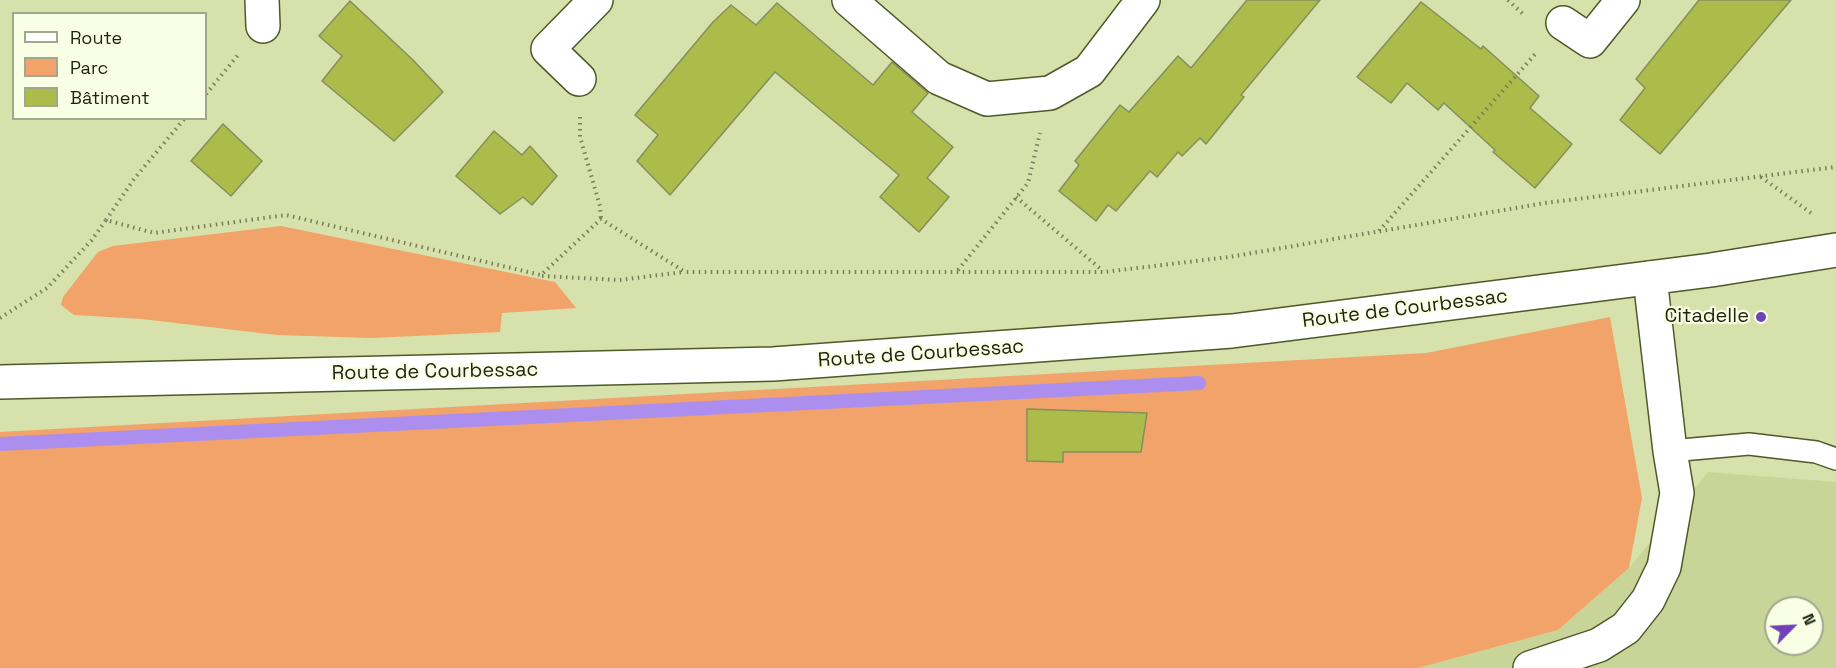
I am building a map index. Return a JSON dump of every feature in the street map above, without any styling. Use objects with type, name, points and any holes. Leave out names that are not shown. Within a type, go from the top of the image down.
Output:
[{"type":"street","points":[[579,79],[548,49],[596,0]]},
{"type":"street","points":[[849,0],[939,78],[987,99],[1050,93],[1089,71],[1143,0]]},
{"type":"street","points":[[1563,23],[1590,41],[1623,0]]},
{"type":"street","name":"Route de Courbessac","points":[[0,382],[773,364],[1232,331],[1650,278],[1836,250]]},
{"type":"street","points":[[1530,668],[1599,645],[1626,628],[1648,600],[1664,567],[1677,493],[1650,278]]},
{"type":"lane","points":[[1670,451],[1749,444],[1816,452],[1836,459]]},
{"type":"path","points":[[207,93],[263,13]]},
{"type":"path","points":[[1378,231],[1563,23]]},
{"type":"path","points":[[579,79],[580,137],[600,206],[601,219]]},
{"type":"path","points":[[957,270],[1028,183],[1050,93]]},
{"type":"path","points":[[0,318],[47,288],[91,241],[134,179],[183,120]]},
{"type":"path","points":[[106,220],[154,233],[286,215],[541,275],[619,280],[685,272],[957,270],[1104,272],[1229,257],[1545,203],[1836,167]]},
{"type":"path","points":[[1760,177],[1816,217]]},
{"type":"path","points":[[1016,197],[1104,272]]},
{"type":"path","points":[[601,219],[685,272]]},
{"type":"path","points":[[541,275],[601,219]]},
{"type":"shaded area","points":[[1708,472],[1836,482],[1836,668],[1418,668],[1558,630],[1629,568]]},
{"type":"green space","points":[[281,226],[555,282],[576,308],[502,313],[500,332],[372,338],[277,335],[142,319],[74,315],[61,305],[63,297],[98,252],[113,246]]},
{"type":"green space","points":[[1610,317],[1642,498],[1629,568],[1558,630],[1418,668],[0,668],[0,432],[1426,353]]},
{"type":"building","points":[[1247,0],[1320,0],[1241,95],[1244,97],[1206,144],[1200,138],[1182,156],[1178,152],[1157,177],[1150,171],[1116,211],[1108,205],[1096,221],[1059,191],[1079,165],[1075,161],[1120,105],[1129,112],[1178,56],[1191,68]]},
{"type":"building","points":[[1699,0],[1791,0],[1660,154],[1620,120],[1645,88],[1636,79]]},
{"type":"building","points":[[350,1],[413,60],[443,92],[394,141],[322,81],[342,56],[319,36]]},
{"type":"building","points":[[1421,2],[1481,49],[1483,46],[1539,96],[1530,108],[1572,144],[1535,188],[1493,152],[1495,150],[1444,103],[1438,110],[1407,83],[1391,103],[1357,77]]},
{"type":"building","points":[[777,3],[873,85],[892,62],[928,93],[912,112],[953,147],[927,178],[949,197],[919,232],[880,197],[899,175],[775,72],[670,195],[637,161],[658,135],[635,115],[713,22],[731,5],[756,25]]},
{"type":"building","points":[[223,124],[262,161],[231,196],[191,161]]},
{"type":"building","points":[[494,131],[522,155],[530,146],[557,176],[532,205],[523,197],[500,214],[456,176]]},
{"type":"building","points":[[1027,409],[1147,413],[1141,452],[1063,452],[1063,462],[1027,461]]},
{"type":"waterway","points":[[0,444],[1199,383]]},
{"type":"place","name":"Citadelle","points":[[1761,317]]}]
